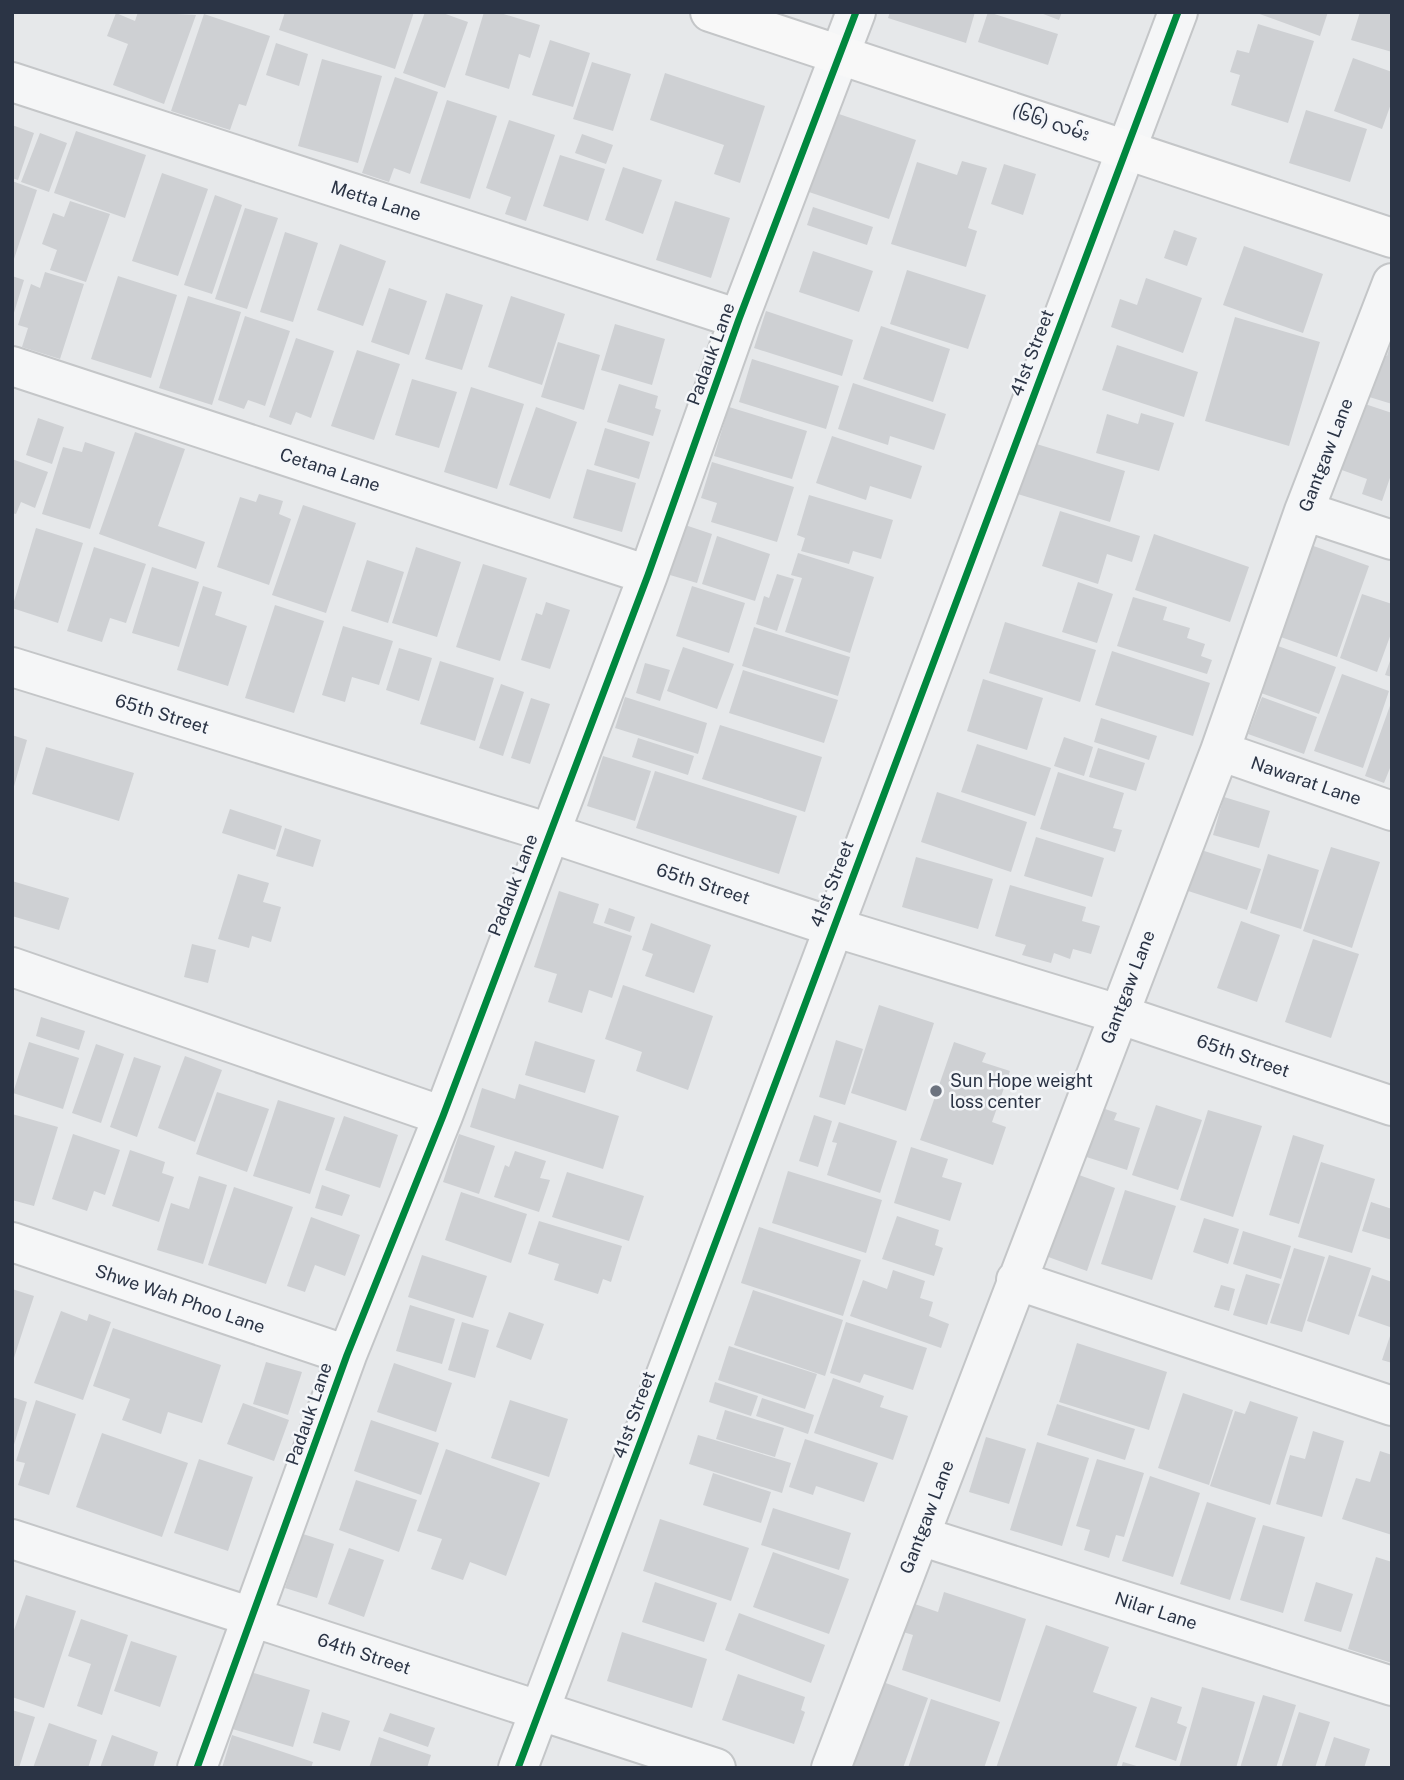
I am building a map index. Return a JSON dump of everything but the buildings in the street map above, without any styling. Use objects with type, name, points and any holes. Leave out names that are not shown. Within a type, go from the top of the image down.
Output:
[{"type":"street","name":"(၆၆) လမ်း","points":[[710,12],[841,53],[1392,238]]},
{"type":"street","name":"Padauk Lane","points":[[197,1768],[254,1619],[347,1355],[443,1116],[648,575],[739,320],[856,12]]},
{"type":"street","name":"41st Street","points":[[518,1768],[1178,12]]},
{"type":"street","name":"Metta Lane","points":[[12,82],[739,320]]},
{"type":"street","name":"Gantgaw Lane","points":[[831,1768],[1220,751],[1304,511],[1392,283]]},
{"type":"street","name":"Cetana Lane","points":[[12,366],[648,575]]},
{"type":"street","points":[[1304,511],[1392,540]]},
{"type":"street","name":"65th Street","points":[[12,667],[550,833],[833,927],[1118,1014],[1392,1106]]},
{"type":"street","name":"Nawarat Lane","points":[[1220,751],[1392,811]]},
{"type":"street","points":[[12,967],[443,1116]]},
{"type":"street","name":"Shwe Wah Phoo Lane","points":[[12,1242],[347,1355]]},
{"type":"street","points":[[1016,1280],[1392,1406]]},
{"type":"street","name":"Nilar Lane","points":[[920,1536],[1392,1686]]},
{"type":"street","name":"64th Street","points":[[12,1539],[716,1768]]},
{"type":"cycle path","points":[[197,1768],[347,1355],[443,1116],[648,575],[739,319],[856,12]]},
{"type":"cycle path","points":[[518,1768],[1178,12]]},
{"type":"place","name":"Sun Hope weight loss center","points":[[936,1091]]}]
